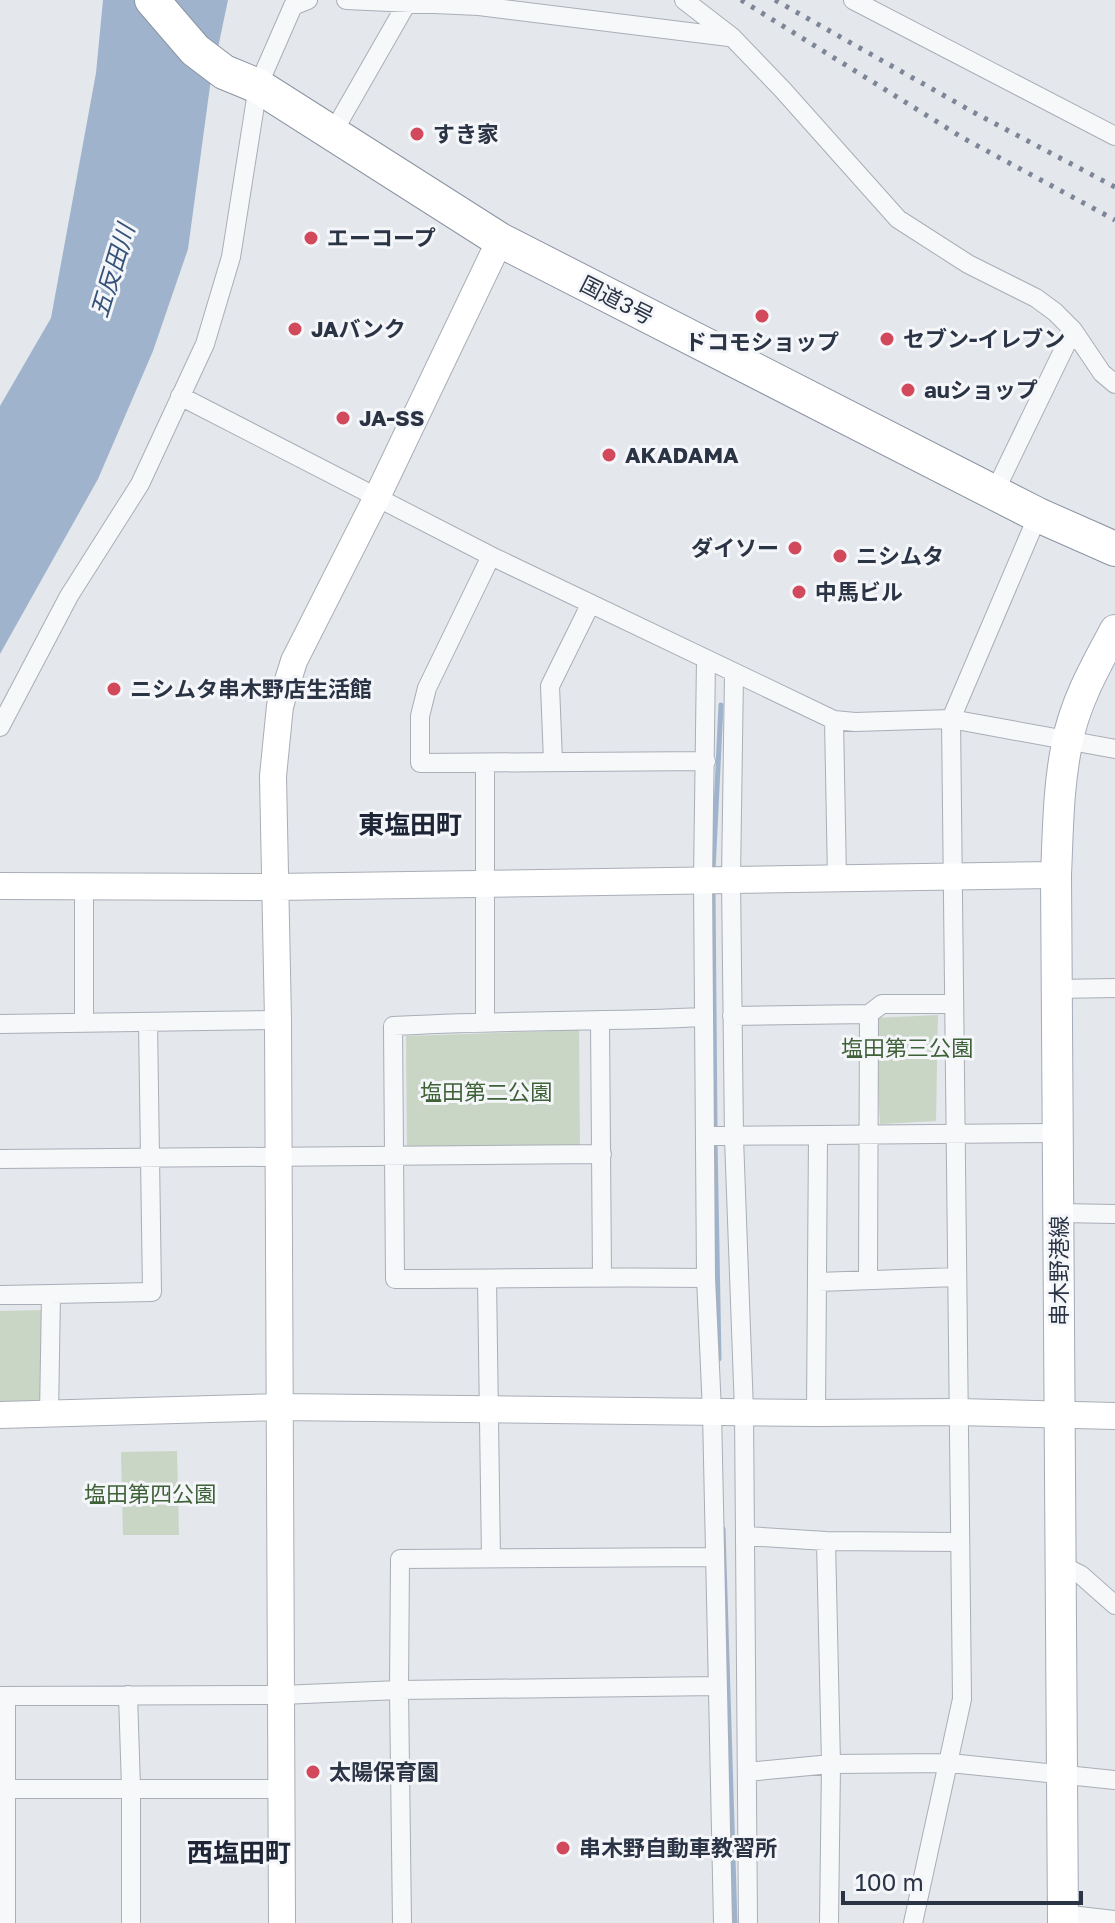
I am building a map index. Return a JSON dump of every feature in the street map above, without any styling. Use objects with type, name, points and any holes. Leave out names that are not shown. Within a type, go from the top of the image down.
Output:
[{"type":"highway","name":"国道3号","points":[[152,0],[195,50],[224,72],[258,86],[500,240],[1038,515],[1115,549]]},
{"type":"main road","name":"串木野港線","points":[[1062,1919],[1056,875],[1060,795],[1067,742],[1079,705],[1115,630]]},
{"type":"street","points":[[0,727],[69,596],[140,484],[205,344],[231,257],[258,86],[293,6],[308,0]]},
{"type":"street","points":[[346,0],[479,3],[732,37]]},
{"type":"street","points":[[684,0],[732,37],[898,219],[968,264],[1036,298],[1055,312],[1073,330],[1102,373],[1115,384]]},
{"type":"street","points":[[853,0],[1115,136]]},
{"type":"street","points":[[332,134],[407,3]]},
{"type":"street","points":[[282,1923],[278,1020],[273,776],[280,706],[294,661],[377,497],[500,240]]},
{"type":"street","points":[[995,491],[1073,330]]},
{"type":"street","points":[[180,396],[491,556],[834,720],[951,719],[1115,749]]},
{"type":"street","points":[[913,1923],[962,1699],[951,719],[1038,515]]},
{"type":"street","points":[[491,556],[427,688],[420,716],[420,763],[706,761]]},
{"type":"street","points":[[553,761],[550,686],[590,605]]},
{"type":"street","points":[[706,659],[703,880],[706,1278],[712,1412],[723,1923]]},
{"type":"street","points":[[734,674],[732,1016],[744,1411],[748,1923]]},
{"type":"street","points":[[834,720],[837,878]]},
{"type":"street","points":[[485,763],[485,1021]]},
{"type":"street","points":[[0,886],[275,887],[1056,875]]},
{"type":"street","points":[[84,886],[84,1021]]},
{"type":"street","points":[[1057,989],[1115,988]]},
{"type":"street","points":[[732,1016],[869,1014],[882,1004],[953,1004]]},
{"type":"street","points":[[868,1280],[869,1014]]},
{"type":"street","points":[[704,1017],[393,1026],[393,1157],[395,1279],[706,1278]]},
{"type":"street","points":[[0,1024],[278,1020]]},
{"type":"street","points":[[0,1295],[152,1292],[148,1022]]},
{"type":"street","points":[[600,1022],[602,1276]]},
{"type":"street","points":[[705,1136],[1058,1133]]},
{"type":"street","points":[[816,1413],[818,1135]]},
{"type":"street","points":[[0,1159],[602,1154]]},
{"type":"street","points":[[1059,1213],[1115,1214]]},
{"type":"street","points":[[818,1282],[956,1277]]},
{"type":"street","points":[[487,1279],[491,1558]]},
{"type":"street","points":[[49,1415],[51,1295]]},
{"type":"street","points":[[0,1415],[278,1407],[1115,1416]]},
{"type":"street","points":[[746,1536],[826,1541],[959,1542]]},
{"type":"street","points":[[826,1541],[831,1764],[829,1923]]},
{"type":"street","points":[[402,1923],[400,1559],[715,1557]]},
{"type":"street","points":[[1061,1565],[1081,1575],[1115,1605]]},
{"type":"street","points":[[6,1923],[8,1789],[3,1696],[281,1695],[399,1690],[718,1686]]},
{"type":"street","points":[[128,1695],[131,1923]]},
{"type":"street","points":[[747,1772],[831,1764],[950,1763],[1115,1780]]},
{"type":"street","points":[[8,1789],[282,1789]]},
{"type":"street","points":[[1062,1919],[1115,1920]]},
{"type":"green space","name":"塩田第三公園","points":[[938,1015],[936,1121],[880,1124],[874,1018]]},
{"type":"green space","name":"塩田第二公園","points":[[579,1030],[580,1149],[407,1151],[406,1036]]},
{"type":"green space","points":[[44,1310],[42,1395],[33,1411],[0,1411],[0,1311]]},
{"type":"green space","name":"塩田第四公園","points":[[177,1451],[179,1535],[123,1535],[121,1452]]},
{"type":"water","name":"五反田川","points":[[103,0],[228,0],[210,86],[188,249],[153,351],[98,479],[0,654],[0,406],[51,318],[96,73]]},
{"type":"waterway","points":[[713,871],[721,705]]},
{"type":"waterway","points":[[713,889],[715,1131]]},
{"type":"waterway","points":[[715,1141],[719,1359]]},
{"type":"waterway","points":[[723,1529],[735,1923]]},
{"type":"railway","points":[[741,0],[963,138],[1115,220]]},
{"type":"railway","points":[[775,0],[973,112],[1115,187]]},
{"type":"place","name":"すき家","points":[[417,134]]},
{"type":"place","name":"エーコープ","points":[[311,238]]},
{"type":"place","name":"ドコモショップ","points":[[762,316]]},
{"type":"place","name":"JAバンク","points":[[295,329]]},
{"type":"place","name":"セブン-イレブン","points":[[887,339]]},
{"type":"place","name":"auショップ","points":[[908,390]]},
{"type":"place","name":"JA-SS","points":[[343,418]]},
{"type":"place","name":"AKADAMA","points":[[609,455]]},
{"type":"place","name":"ダイソー","points":[[795,548]]},
{"type":"place","name":"ニシムタ","points":[[840,556]]},
{"type":"place","name":"中馬ビル","points":[[799,592]]},
{"type":"place","name":"ニシムタ串木野店生活館","points":[[114,689]]},
{"type":"place","name":"太陽保育園","points":[[313,1772]]},
{"type":"place","name":"串木野自動車教習所","points":[[563,1848]]},
{"type":"district","name":"東塩田町","points":[[410,825]]},
{"type":"district","name":"西塩田町","points":[[239,1853]]}]
